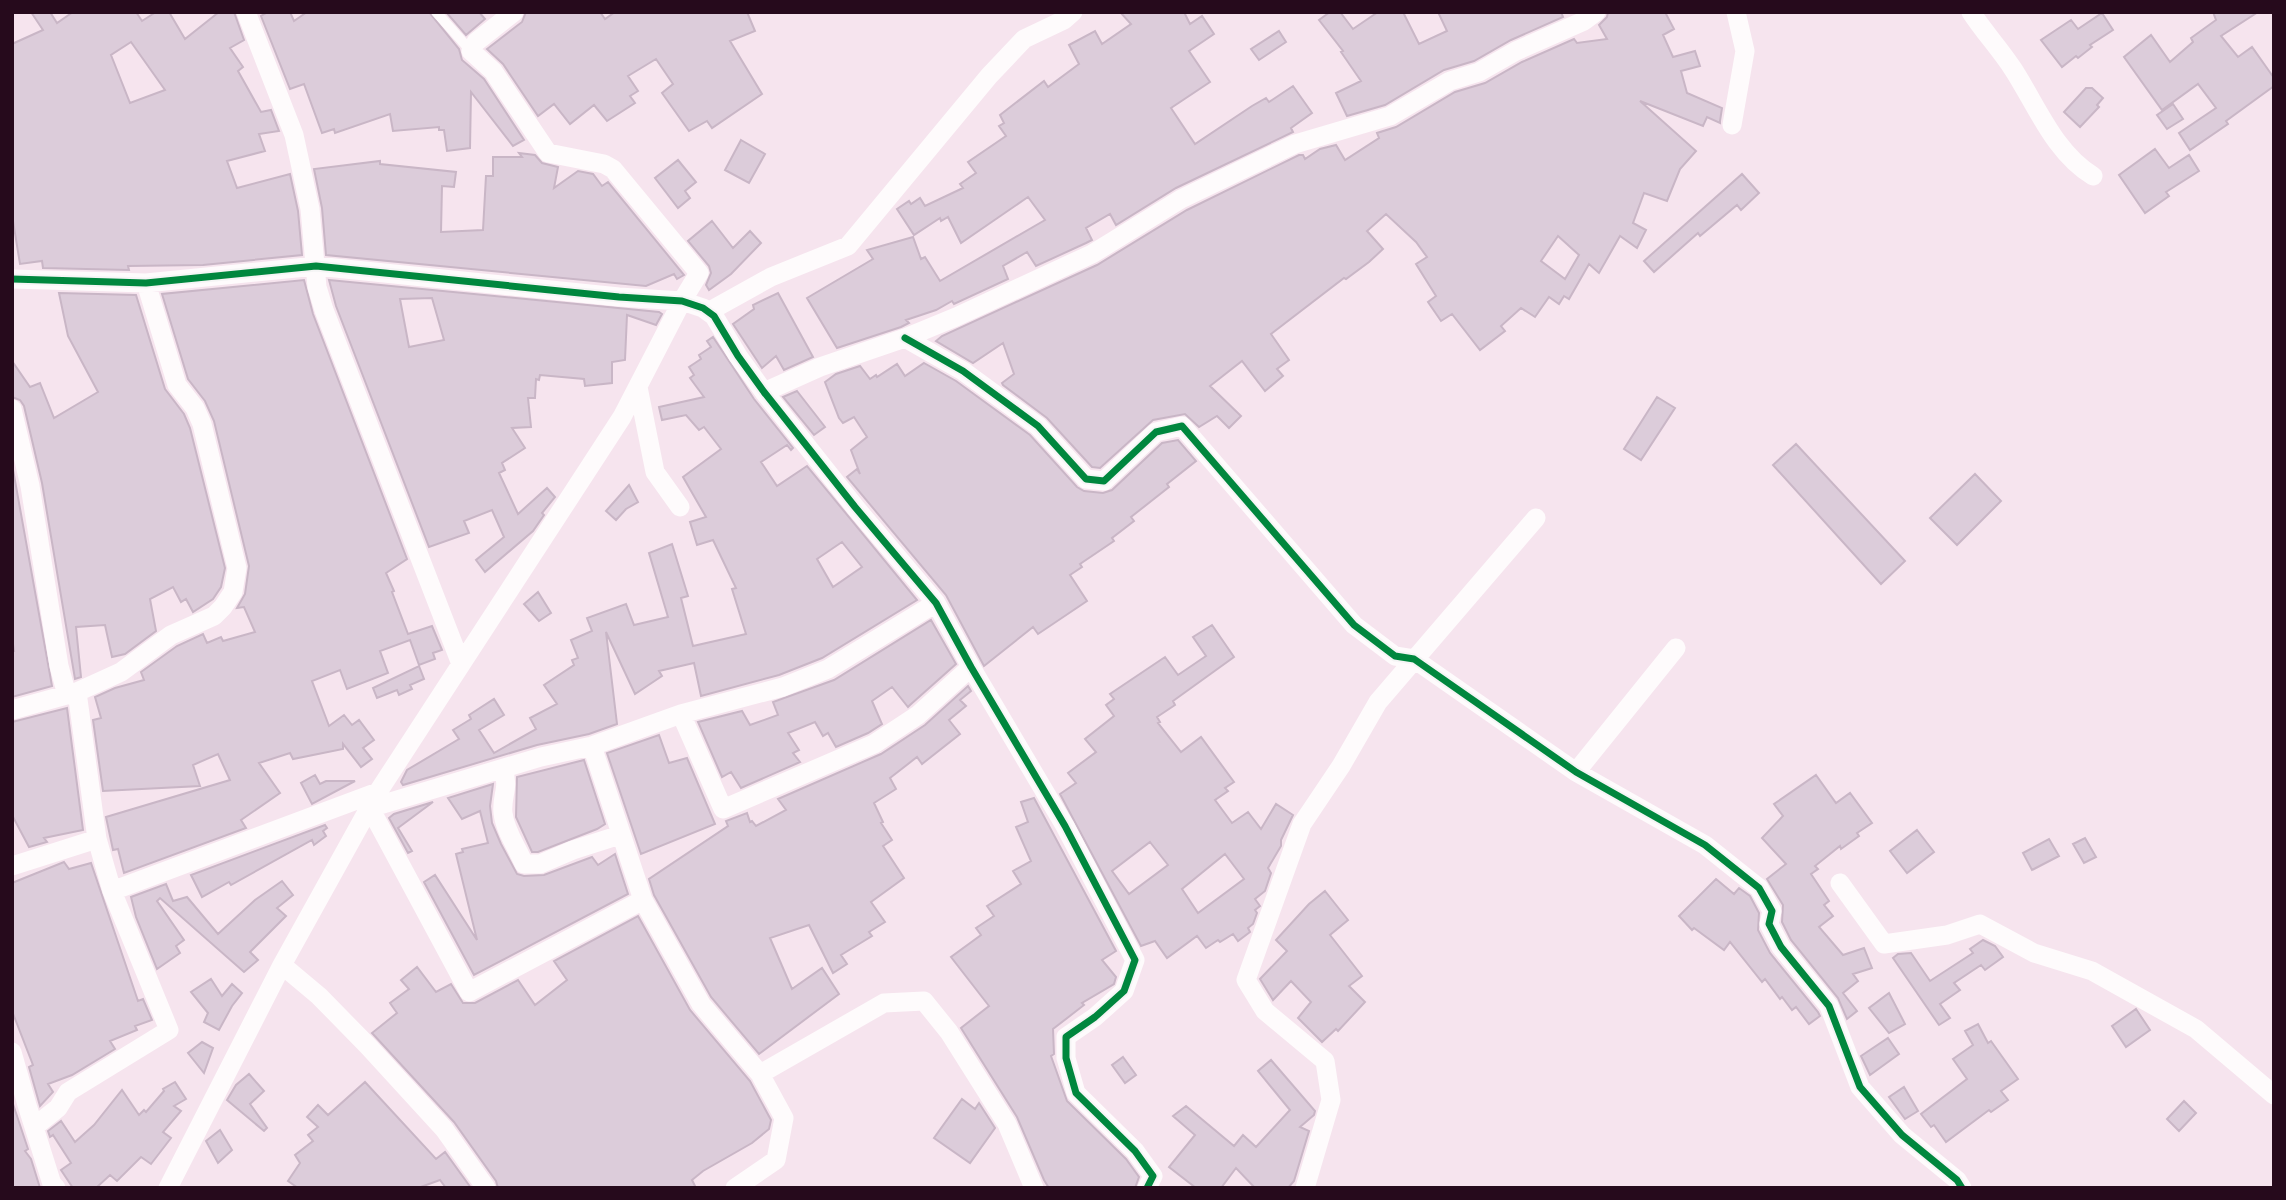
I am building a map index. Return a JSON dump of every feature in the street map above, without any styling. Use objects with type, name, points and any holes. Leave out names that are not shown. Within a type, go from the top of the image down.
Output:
[{"type":"street","points":[[246,12],[294,135],[310,209],[317,287],[324,310],[461,664]]},
{"type":"street","points":[[168,1188],[282,965],[374,800],[622,417],[681,301],[699,273],[613,169],[604,164],[548,153],[493,71],[471,51],[476,42],[514,12]]},
{"type":"street","points":[[708,312],[771,277],[848,246],[1015,49],[1024,40],[1073,12]]},
{"type":"street","points":[[764,391],[905,338],[1093,254],[1181,199],[1295,144],[1390,116],[1450,81],[1479,72],[1516,51],[1584,21],[1596,12]]},
{"type":"street","points":[[1732,125],[1745,51],[1736,12]]},
{"type":"street","points":[[1970,12],[2012,68],[2049,130],[2079,168],[2093,176]]},
{"type":"street","points":[[12,279],[146,283],[316,266],[681,301],[714,316],[737,356],[764,391],[846,496],[936,603],[1065,826],[1135,960],[1124,991],[1095,1017],[1066,1037],[1066,1058],[1076,1093],[1135,1152],[1153,1176],[1147,1188]]},
{"type":"street","points":[[12,710],[72,693],[121,671],[171,635],[214,615],[233,592],[237,568],[202,424],[195,408],[177,385],[146,283]]},
{"type":"street","points":[[905,338],[963,371],[1029,419],[1086,479],[1104,481],[1156,432],[1182,426],[1354,625],[1395,656],[1414,659],[1576,772],[1705,845],[1759,888],[1772,911],[1769,924],[1781,947],[1829,1006],[1860,1087],[1902,1135],[1957,1180],[1962,1188]]},
{"type":"street","points":[[638,387],[655,472],[663,487],[680,507]]},
{"type":"street","points":[[12,409],[21,488],[59,666],[72,693],[96,839],[112,891],[169,1030],[68,1092],[58,1108],[34,1127]]},
{"type":"street","points":[[1305,1188],[1331,1100],[1325,1061],[1265,1011],[1246,981],[1302,824],[1341,766],[1378,702],[1536,518]]},
{"type":"street","points":[[112,891],[374,800],[592,746],[681,714],[783,687],[828,668],[936,603]]},
{"type":"street","points":[[1576,772],[1676,648]]},
{"type":"street","points":[[681,714],[723,809],[874,744],[918,715],[971,667]]},
{"type":"street","points":[[592,746],[643,900],[701,1004],[760,1074],[784,1118],[776,1160],[734,1188]]},
{"type":"street","points":[[503,770],[508,782],[503,811],[513,843],[524,864],[540,864],[620,835]]},
{"type":"street","points":[[374,800],[470,992],[643,900]]},
{"type":"street","points":[[12,866],[96,839]]},
{"type":"street","points":[[1840,883],[1884,944],[1947,935],[1980,924],[2034,953],[2092,971],[2196,1029],[2274,1096]]},
{"type":"street","points":[[282,965],[319,996],[369,1046],[444,1129],[485,1188]]},
{"type":"street","points":[[760,1074],[884,1003],[924,1001],[949,1032],[1007,1124],[1034,1188]]},
{"type":"street","points":[[12,1052],[52,1184],[56,1188]]},
{"type":"lane","points":[[436,12],[471,51]]},
{"type":"building","points":[[31,12],[50,12],[57,23],[73,12],[136,12],[142,21],[156,12],[169,12],[185,39],[219,12],[234,12],[244,40],[230,48],[243,67],[238,71],[261,112],[271,110],[279,131],[259,134],[265,151],[227,161],[237,188],[290,174],[298,211],[302,255],[203,265],[128,266],[129,270],[43,268],[42,261],[20,264],[12,215],[12,44],[43,30]],"holes":[[[131,42],[165,90],[130,103],[111,55]]]},
{"type":"building","points":[[268,12],[290,12],[294,21],[307,12],[429,12],[459,49],[462,60],[484,79],[524,140],[513,146],[471,92],[470,148],[447,151],[444,130],[439,130],[439,127],[393,131],[390,114],[335,133],[334,129],[322,133],[304,84],[290,89],[261,16]]},
{"type":"building","points":[[446,12],[479,12],[485,19],[466,35]]},
{"type":"building","points":[[526,12],[600,12],[605,19],[615,12],[747,12],[755,31],[730,41],[762,94],[712,128],[707,121],[689,131],[662,93],[673,84],[656,59],[628,76],[638,91],[630,96],[635,103],[607,121],[594,105],[570,124],[554,104],[538,116],[503,64],[487,49],[522,22]]},
{"type":"building","points":[[1120,12],[1184,12],[1190,24],[1202,16],[1214,34],[1189,51],[1210,82],[1171,108],[1195,144],[1252,106],[1266,98],[1269,102],[1293,86],[1312,113],[1291,128],[1293,132],[1176,188],[1116,225],[1110,214],[1086,228],[1092,240],[1086,243],[1036,266],[1027,252],[1003,266],[1008,279],[954,304],[952,301],[936,310],[906,320],[909,323],[901,327],[837,348],[807,298],[873,259],[867,250],[913,237],[921,259],[925,257],[940,281],[1045,220],[1028,197],[961,243],[948,217],[941,221],[940,218],[914,235],[897,209],[920,198],[925,206],[963,188],[960,184],[976,173],[968,162],[1006,136],[999,126],[1004,123],[1000,115],[1044,81],[1048,87],[1079,64],[1069,45],[1095,31],[1102,44],[1131,24]]},
{"type":"building","points":[[1330,12],[1340,12],[1353,29],[1378,12],[1403,12],[1419,44],[1447,31],[1438,12],[1561,12],[1563,17],[1511,40],[1474,61],[1444,70],[1385,105],[1347,116],[1336,93],[1361,81],[1341,52],[1343,51],[1319,20]]},
{"type":"building","points":[[1608,12],[1665,12],[1674,29],[1663,35],[1673,57],[1695,51],[1700,66],[1681,71],[1687,93],[1722,108],[1720,123],[1707,117],[1703,126],[1640,101],[1696,151],[1680,169],[1667,201],[1644,193],[1633,223],[1646,230],[1637,248],[1620,236],[1599,273],[1589,264],[1569,299],[1564,296],[1559,304],[1549,297],[1535,317],[1521,308],[1501,326],[1505,331],[1480,350],[1452,314],[1441,321],[1428,302],[1436,296],[1416,264],[1427,257],[1416,242],[1386,214],[1367,231],[1383,249],[1271,334],[1289,360],[1277,369],[1283,376],[1265,391],[1242,361],[1210,386],[1241,416],[1229,428],[1217,416],[1199,427],[1185,414],[1153,420],[1100,468],[1092,467],[1047,418],[1003,385],[1002,383],[1014,374],[1003,343],[973,363],[936,341],[1097,265],[1187,210],[1299,155],[1303,155],[1305,159],[1320,149],[1336,145],[1345,160],[1379,138],[1377,133],[1396,127],[1455,92],[1485,83],[1522,62],[1574,39],[1577,43],[1607,39],[1599,25]],"holes":[[[1558,236],[1579,255],[1565,279],[1541,261]]]},
{"type":"building","points":[[2213,12],[2258,12],[2221,36],[2238,57],[2252,47],[2274,78],[2274,86],[2226,121],[2228,124],[2190,150],[2179,133],[2216,108],[2198,84],[2162,110],[2124,57],[2151,35],[2170,62],[2193,42],[2191,38],[2216,20]]},
{"type":"building","points":[[2102,13],[2113,30],[2090,45],[2092,47],[2078,58],[2076,56],[2062,67],[2041,40],[2071,20],[2078,29]]},
{"type":"building","points":[[1279,31],[1286,42],[1259,60],[1251,49]]},
{"type":"building","points":[[2086,88],[2092,88],[2103,98],[2097,105],[2099,107],[2080,127],[2064,112]]},
{"type":"building","points":[[2173,104],[2183,119],[2167,129],[2157,115]]},
{"type":"building","points":[[741,140],[765,154],[749,183],[725,170]]},
{"type":"building","points":[[2155,149],[2169,168],[2189,155],[2199,171],[2166,192],[2169,196],[2145,213],[2119,175]]},
{"type":"building","points":[[519,153],[535,155],[542,163],[558,167],[554,188],[578,171],[593,174],[602,186],[608,182],[684,275],[677,279],[674,274],[646,286],[326,255],[322,208],[314,169],[380,161],[380,164],[456,172],[454,187],[442,186],[441,232],[483,230],[486,176],[493,176],[493,157],[522,157]]},
{"type":"building","points":[[678,160],[696,182],[685,191],[690,198],[678,208],[655,178]]},
{"type":"building","points":[[1742,174],[1759,193],[1741,210],[1737,205],[1700,236],[1698,233],[1654,272],[1644,261]]},
{"type":"building","points":[[712,221],[733,248],[750,231],[761,243],[731,274],[709,290],[706,285],[711,273],[709,266],[688,241]]},
{"type":"building","points":[[304,280],[313,314],[407,559],[386,573],[394,591],[392,592],[408,634],[432,626],[442,650],[433,653],[435,659],[419,665],[410,640],[380,651],[388,673],[347,689],[340,670],[312,681],[329,726],[344,715],[352,725],[359,720],[374,740],[363,748],[372,759],[361,767],[343,744],[343,749],[293,759],[290,753],[259,763],[280,793],[241,820],[246,828],[124,873],[118,849],[113,850],[106,817],[230,780],[218,754],[193,765],[200,786],[103,791],[93,720],[101,718],[95,697],[144,680],[141,672],[177,646],[203,634],[207,643],[221,637],[223,641],[255,632],[244,607],[237,608],[245,594],[249,566],[214,421],[205,401],[188,379],[162,294]]},
{"type":"building","points":[[329,280],[662,314],[656,325],[627,315],[625,360],[612,362],[612,383],[585,386],[584,379],[540,375],[539,380],[536,379],[535,398],[528,398],[531,427],[512,428],[525,448],[502,463],[505,470],[499,473],[518,514],[547,488],[555,497],[542,513],[544,515],[533,531],[485,572],[476,560],[504,537],[492,510],[464,521],[469,533],[429,547],[336,306]],"holes":[[[432,298],[444,340],[409,347],[400,299]]]},
{"type":"building","points":[[59,293],[136,295],[165,389],[184,414],[190,428],[225,568],[221,587],[213,599],[193,612],[186,599],[181,602],[173,587],[150,599],[156,631],[125,654],[112,657],[105,625],[76,627],[81,677],[75,679],[42,483],[24,406],[20,400],[12,397],[12,361],[30,387],[40,383],[54,418],[98,392],[68,336]]},
{"type":"building","points":[[778,293],[813,357],[784,370],[776,356],[762,368],[733,324],[754,309],[753,305]]},
{"type":"building","points":[[713,337],[754,399],[793,448],[791,450],[787,445],[761,462],[777,486],[807,466],[917,600],[822,658],[779,675],[701,696],[694,663],[659,671],[662,676],[635,694],[606,632],[617,724],[403,785],[401,782],[407,770],[459,739],[453,730],[471,719],[469,715],[494,699],[504,715],[479,730],[494,753],[536,729],[530,718],[557,704],[544,685],[574,665],[572,660],[578,658],[571,640],[592,631],[587,618],[626,604],[634,625],[668,617],[649,553],[672,544],[688,596],[681,598],[693,646],[746,634],[732,589],[736,588],[713,540],[697,545],[690,522],[706,517],[683,477],[721,449],[704,427],[699,430],[686,415],[662,420],[659,407],[704,397],[690,378],[694,375],[689,367],[701,359],[699,355],[711,347],[707,341]],"holes":[[[842,542],[862,567],[833,587],[817,559]]]},
{"type":"building","points":[[924,363],[956,381],[1030,435],[1077,487],[1084,491],[1103,493],[1112,490],[1162,443],[1178,440],[1196,461],[1131,517],[1134,521],[1112,538],[1114,541],[1080,564],[1082,567],[1070,575],[1087,601],[1038,634],[1033,627],[984,666],[946,595],[847,477],[857,469],[860,474],[851,450],[867,437],[854,417],[843,423],[839,418],[825,382],[836,374],[860,366],[870,379],[897,364],[905,376]]},
{"type":"building","points":[[797,391],[825,427],[814,435],[783,397]]},
{"type":"building","points":[[1657,397],[1675,408],[1641,460],[1624,449]]},
{"type":"building","points":[[1796,444],[1905,561],[1881,584],[1773,465]]},
{"type":"building","points":[[12,464],[52,686],[12,697],[14,651]]},
{"type":"building","points":[[1975,474],[2001,501],[1957,545],[1930,518]]},
{"type":"building","points":[[629,485],[638,502],[626,509],[616,520],[606,511]]},
{"type":"building","points":[[538,592],[551,613],[539,621],[524,604]]},
{"type":"building","points":[[931,620],[956,664],[908,707],[892,687],[872,701],[882,724],[868,733],[836,747],[828,733],[823,736],[815,722],[788,733],[799,750],[793,753],[800,762],[741,788],[731,772],[722,777],[698,722],[742,711],[750,725],[778,715],[773,702],[834,680]]},
{"type":"building","points":[[1212,625],[1234,657],[1173,701],[1175,705],[1157,717],[1160,722],[1158,723],[1181,752],[1201,737],[1234,782],[1225,788],[1228,791],[1215,800],[1232,823],[1248,812],[1261,829],[1276,804],[1293,815],[1281,840],[1281,846],[1268,868],[1271,873],[1265,891],[1255,899],[1260,906],[1255,910],[1257,913],[1253,924],[1248,928],[1250,932],[1238,941],[1233,934],[1206,948],[1197,936],[1167,958],[1155,941],[1141,946],[1060,794],[1076,783],[1068,773],[1096,752],[1085,739],[1114,716],[1106,705],[1114,699],[1110,694],[1165,657],[1178,675],[1206,656],[1193,637]],"holes":[[[1150,842],[1168,865],[1129,894],[1112,871]],[[1225,854],[1244,879],[1198,913],[1182,889]]]},
{"type":"building","points":[[419,666],[424,679],[410,685],[412,689],[399,695],[397,690],[377,698],[373,688]]},
{"type":"building","points":[[968,686],[971,691],[960,700],[966,706],[949,720],[960,734],[922,764],[917,757],[890,778],[896,789],[874,803],[883,822],[881,823],[892,840],[883,846],[904,878],[871,902],[885,922],[869,932],[872,936],[841,955],[847,964],[833,973],[809,925],[770,938],[792,989],[822,968],[839,994],[759,1054],[711,997],[654,895],[649,879],[728,826],[726,821],[747,813],[750,822],[756,826],[786,810],[778,799],[881,754],[925,725]]},
{"type":"building","points":[[67,708],[83,830],[44,838],[47,842],[29,847],[12,815],[12,722]]},
{"type":"building","points":[[659,735],[669,763],[687,758],[715,824],[641,854],[607,753]]},
{"type":"building","points":[[584,760],[605,824],[538,852],[532,852],[516,817],[517,777]]},
{"type":"building","points":[[315,775],[320,784],[326,781],[355,781],[312,804],[301,783]]},
{"type":"building","points":[[1816,775],[1836,803],[1850,793],[1872,823],[1857,833],[1859,836],[1841,849],[1840,846],[1815,866],[1818,869],[1811,874],[1829,901],[1824,905],[1833,916],[1819,927],[1843,955],[1864,948],[1872,968],[1853,974],[1858,981],[1843,993],[1857,1011],[1847,1019],[1838,998],[1791,940],[1782,922],[1783,905],[1767,879],[1786,864],[1762,838],[1783,816],[1774,804]]},
{"type":"building","points":[[493,784],[490,806],[492,823],[517,874],[544,875],[592,857],[598,865],[615,854],[628,894],[474,975],[424,882],[435,875],[477,940],[456,854],[463,852],[462,849],[488,843],[480,811],[462,819],[448,798]]},
{"type":"building","points":[[1034,798],[1116,951],[1102,960],[1116,977],[1114,984],[1082,1003],[1084,1005],[1053,1029],[1054,1054],[1051,1056],[1067,1101],[1126,1159],[1139,1177],[1135,1188],[1049,1188],[1017,1117],[961,1028],[989,1006],[951,957],[981,935],[976,928],[994,916],[987,906],[1021,884],[1013,871],[1031,861],[1016,827],[1028,822],[1021,802]]},
{"type":"building","points":[[433,802],[398,828],[412,851],[408,853],[389,818]]},
{"type":"building","points":[[325,825],[327,828],[323,831],[326,836],[314,845],[312,840],[231,885],[229,882],[202,897],[191,875]]},
{"type":"building","points":[[1917,830],[1934,852],[1907,873],[1890,851]]},
{"type":"building","points":[[2085,838],[2096,857],[2084,863],[2073,844]]},
{"type":"building","points":[[2049,839],[2059,856],[2032,870],[2023,853]]},
{"type":"building","points":[[64,862],[69,869],[91,863],[138,1001],[143,999],[152,1020],[135,1026],[137,1030],[110,1041],[115,1049],[72,1075],[48,1084],[53,1092],[40,1106],[29,1067],[33,1065],[12,1011],[12,883]]},
{"type":"building","points":[[1716,879],[1734,894],[1739,888],[1750,896],[1759,913],[1758,930],[1770,953],[1820,1016],[1809,1024],[1796,1007],[1792,1010],[1782,997],[1780,999],[1765,979],[1762,982],[1730,942],[1724,950],[1694,928],[1692,930],[1679,916]]},
{"type":"building","points":[[282,881],[293,895],[277,908],[286,916],[250,952],[258,960],[244,972],[160,898],[157,901],[184,940],[176,946],[180,953],[157,969],[131,897],[166,884],[173,901],[187,897],[218,934],[255,900]]},
{"type":"building","points":[[1325,891],[1348,920],[1330,935],[1362,976],[1349,986],[1365,1002],[1338,1031],[1336,1029],[1322,1042],[1298,1018],[1311,1002],[1291,981],[1273,1000],[1260,979],[1287,951],[1276,940],[1309,904]]},
{"type":"building","points":[[638,916],[690,1010],[750,1081],[771,1120],[769,1129],[752,1143],[703,1171],[692,1180],[696,1188],[498,1188],[496,1181],[454,1122],[372,1033],[397,1013],[390,1003],[409,989],[401,980],[417,967],[436,992],[451,984],[463,1003],[475,1003],[518,980],[535,1005],[567,980],[554,961]]},
{"type":"building","points":[[1983,940],[1995,946],[2003,957],[1985,970],[1981,965],[1954,983],[1960,990],[1940,1004],[1950,1018],[1939,1025],[1893,958],[1898,954],[1911,953],[1930,981],[1973,953],[1970,949]]},
{"type":"building","points":[[211,979],[222,996],[232,984],[242,993],[219,1030],[204,1022],[208,1013],[191,992]]},
{"type":"building","points":[[1889,993],[1905,1024],[1889,1033],[1869,1008]]},
{"type":"building","points":[[2136,1009],[2150,1030],[2126,1047],[2112,1026]]},
{"type":"building","points":[[1978,1024],[1988,1043],[1991,1041],[2018,1079],[2001,1091],[2008,1100],[1991,1112],[1989,1110],[1946,1142],[1934,1125],[1931,1127],[1921,1114],[1967,1079],[1953,1059],[1973,1045],[1965,1031]]},
{"type":"building","points":[[1888,1038],[1899,1054],[1870,1075],[1861,1056]]},
{"type":"building","points":[[202,1042],[213,1048],[204,1073],[188,1053]]},
{"type":"building","points":[[1123,1057],[1136,1075],[1125,1083],[1112,1065]]},
{"type":"building","points":[[1271,1060],[1315,1111],[1300,1127],[1309,1131],[1294,1181],[1288,1188],[1255,1188],[1236,1168],[1221,1188],[1196,1188],[1169,1167],[1195,1135],[1173,1116],[1186,1106],[1234,1146],[1243,1135],[1256,1147],[1290,1110],[1258,1071]]},
{"type":"building","points":[[249,1074],[264,1091],[250,1104],[267,1128],[264,1131],[227,1100],[236,1085]]},
{"type":"building","points":[[175,1082],[186,1099],[174,1106],[181,1111],[163,1132],[171,1138],[151,1164],[141,1157],[117,1181],[110,1175],[96,1188],[73,1188],[61,1170],[71,1163],[48,1131],[61,1121],[75,1142],[94,1125],[122,1090],[139,1115],[144,1110],[146,1112],[163,1089]]},
{"type":"building","points":[[365,1082],[436,1159],[445,1152],[471,1188],[446,1188],[440,1180],[418,1188],[298,1188],[288,1181],[300,1163],[295,1155],[313,1141],[308,1135],[318,1127],[307,1117],[318,1105],[328,1115]]},
{"type":"building","points":[[1904,1087],[1918,1111],[1905,1119],[1889,1097]]},
{"type":"building","points":[[962,1099],[975,1109],[979,1103],[995,1128],[970,1163],[934,1138]]},
{"type":"building","points":[[12,1101],[28,1149],[25,1151],[31,1159],[40,1188],[12,1188]]},
{"type":"building","points":[[2184,1101],[2196,1113],[2179,1131],[2167,1119]]},
{"type":"building","points":[[220,1130],[232,1150],[218,1163],[206,1141]]},
{"type":"cycle path","points":[[12,279],[146,283],[316,266],[682,301],[703,308],[714,316],[764,392],[855,507],[936,603],[1065,826],[1135,960],[1124,991],[1095,1017],[1066,1037],[1066,1058],[1076,1093],[1135,1151],[1153,1176],[1147,1188]]},
{"type":"cycle path","points":[[905,338],[963,371],[1038,426],[1086,479],[1104,481],[1156,432],[1182,426],[1354,625],[1395,656],[1414,659],[1576,772],[1705,845],[1759,888],[1772,911],[1769,924],[1781,947],[1829,1006],[1860,1087],[1902,1135],[1957,1180],[1962,1188]]}]
